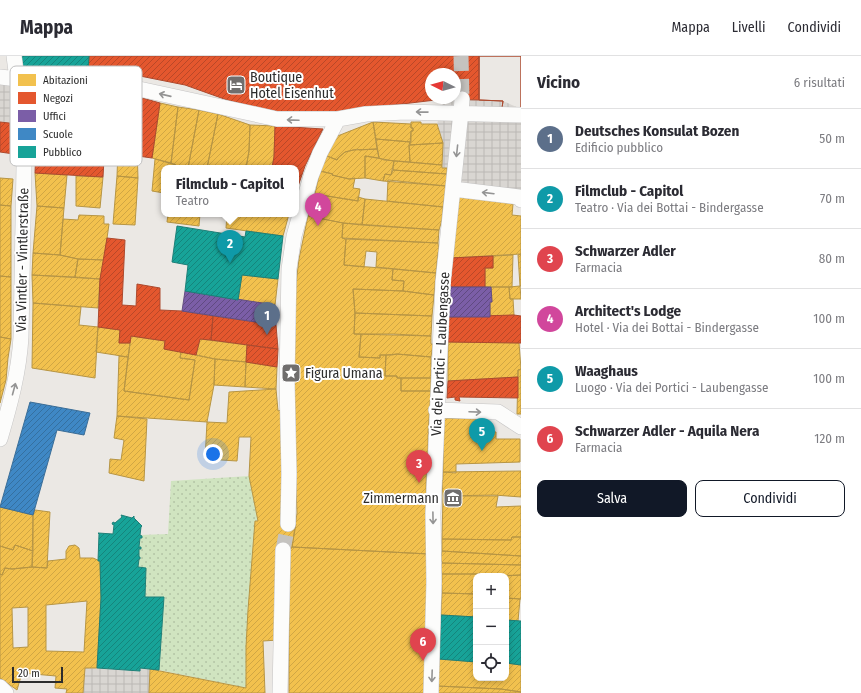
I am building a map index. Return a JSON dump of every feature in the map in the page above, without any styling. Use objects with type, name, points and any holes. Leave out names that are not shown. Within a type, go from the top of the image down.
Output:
[{"type":"street","name":"Via Vintler - Vintlerstraße","points":[[14,56],[15,66]]},
{"type":"street","points":[[0,77],[10,78]]},
{"type":"street","points":[[142,90],[272,118],[298,120],[338,119],[461,106],[521,115]]},
{"type":"street","name":"Via dei Portici - Laubengasse","points":[[431,693],[436,410],[443,282],[461,106]]},
{"type":"street","points":[[288,524],[287,380],[289,269],[294,236],[311,176],[320,153],[338,119]]},
{"type":"street","name":"Via Vintler - Vintlerstraße","points":[[2,432],[16,381],[20,357],[24,166]]},
{"type":"street","points":[[453,189],[519,197],[521,200]]},
{"type":"street","points":[[436,410],[498,412],[521,427]]},
{"type":"street","points":[[280,693],[283,550]]},
{"type":"street","points":[[0,687],[6,693]]},
{"type":"green space","points":[[249,476],[258,521],[255,521],[250,584],[246,688],[159,670],[164,597],[145,597],[146,568],[138,567],[140,559],[139,549],[141,549],[141,547],[139,547],[140,538],[142,538],[140,535],[168,534],[171,481]]},
{"type":"shaded area","points":[[0,77],[10,78],[10,123],[0,122]]},
{"type":"shaded area","points":[[461,100],[503,101],[521,109],[521,204],[513,204],[446,186],[447,168],[442,168],[443,143],[437,124],[443,104],[461,104]]},
{"type":"shaded area","points":[[85,668],[139,671],[140,668],[150,669],[149,693],[83,693]]},
{"type":"building: Abitazioni","points":[[160,103],[178,107],[171,163],[152,158]]},
{"type":"building: Abitazioni","points":[[178,107],[199,110],[189,165],[176,165],[171,163]]},
{"type":"building: Abitazioni","points":[[199,110],[218,114],[208,165],[189,165]]},
{"type":"building: Abitazioni","points":[[218,114],[250,125],[249,151],[247,165],[208,165]]},
{"type":"building: Abitazioni","points":[[373,122],[377,149],[353,150],[345,152],[337,160],[327,156],[335,137]]},
{"type":"building: Abitazioni","points":[[373,122],[411,124],[413,131],[411,131],[411,142],[376,139]]},
{"type":"building: Abitazioni","points":[[411,122],[421,122],[421,124],[437,124],[443,143],[410,145],[411,131],[413,131],[413,128],[411,128]]},
{"type":"building: Abitazioni","points":[[250,125],[275,126],[273,165],[247,165],[249,151]]},
{"type":"building: Abitazioni","points":[[376,139],[410,142],[410,162],[384,160],[379,158]]},
{"type":"building: Abitazioni","points":[[443,143],[442,165],[410,162],[409,145]]},
{"type":"building: Abitazioni","points":[[358,149],[377,149],[379,158],[365,156],[365,178],[349,179],[320,171],[327,156],[337,160],[345,152]]},
{"type":"building: Abitazioni","points":[[365,156],[394,161],[391,175],[385,174],[383,181],[365,178]]},
{"type":"building: Abitazioni","points":[[155,159],[176,165],[161,165],[161,192],[152,191]]},
{"type":"building: Abitazioni","points":[[394,161],[442,165],[442,168],[447,168],[447,174],[393,170]]},
{"type":"building: Abitazioni","points":[[117,166],[138,166],[138,178],[117,176]]},
{"type":"building: Abitazioni","points":[[393,170],[447,174],[447,183],[446,186],[383,181],[385,174],[391,175]]},
{"type":"building: Abitazioni","points":[[320,171],[349,179],[355,178],[353,188],[360,189],[358,201],[315,194]]},
{"type":"building: Abitazioni","points":[[35,173],[67,175],[64,208],[37,206]]},
{"type":"building: Abitazioni","points":[[76,176],[103,177],[100,208],[76,206]]},
{"type":"building: Abitazioni","points":[[117,176],[138,178],[135,225],[113,224]]},
{"type":"building: Abitazioni","points":[[0,178],[13,179],[11,206],[0,205]]},
{"type":"building: Abitazioni","points":[[388,180],[446,186],[443,207],[387,201]]},
{"type":"building: Abitazioni","points":[[315,194],[358,201],[358,197],[365,199],[362,225],[308,216]]},
{"type":"building: Abitazioni","points":[[458,195],[513,204],[512,215],[521,216],[521,254],[450,258]]},
{"type":"building: Abitazioni","points":[[365,199],[443,207],[442,220],[439,230],[362,225]]},
{"type":"building: Abitazioni","points":[[0,205],[11,206],[11,277],[0,276]]},
{"type":"building: Abitazioni","points":[[37,206],[64,208],[60,255],[33,253]]},
{"type":"building: Abitazioni","points":[[79,215],[104,216],[104,224],[109,224],[104,260],[78,259],[60,255],[63,219],[78,220]]},
{"type":"building: Abitazioni","points":[[308,216],[343,223],[342,238],[346,239],[344,265],[393,269],[392,280],[404,281],[403,291],[353,289],[355,313],[354,334],[361,334],[359,357],[380,358],[380,355],[386,355],[385,376],[397,376],[397,378],[401,378],[401,391],[431,391],[426,488],[429,554],[292,547],[297,513],[292,394],[295,293],[299,259]]},
{"type":"building: Abitazioni","points":[[168,217],[200,217],[199,226],[167,222]]},
{"type":"building: Abitazioni","points":[[227,217],[288,217],[283,236],[226,228]]},
{"type":"building: Abitazioni","points":[[343,223],[439,230],[438,243],[342,238]]},
{"type":"building: Abitazioni","points":[[346,239],[438,243],[439,251],[436,273],[376,267],[377,252],[366,251],[364,267],[344,265]]},
{"type":"building: Abitazioni","points":[[33,253],[60,255],[78,259],[75,277],[32,275]]},
{"type":"building: Abitazioni","points":[[521,254],[521,286],[520,286],[518,255]]},
{"type":"building: Abitazioni","points":[[513,255],[512,287],[485,287],[485,268],[493,268],[493,256]]},
{"type":"building: Abitazioni","points":[[78,259],[104,260],[100,279],[75,277]]},
{"type":"building: Abitazioni","points":[[393,269],[436,273],[434,295],[403,291],[404,281],[392,280]]},
{"type":"building: Abitazioni","points":[[32,275],[100,279],[98,308],[33,303]]},
{"type":"building: Abitazioni","points":[[242,275],[278,279],[275,305],[238,300]]},
{"type":"building: Abitazioni","points":[[0,276],[11,277],[11,339],[0,337]]},
{"type":"building: Abitazioni","points":[[520,286],[521,299],[510,299],[509,287]]},
{"type":"building: Abitazioni","points":[[491,287],[509,287],[510,299],[513,299],[514,315],[490,317],[490,302],[492,302]]},
{"type":"building: Abitazioni","points":[[353,289],[403,291],[434,295],[432,316],[355,313]]},
{"type":"building: Abitazioni","points":[[33,303],[81,307],[79,325],[98,327],[95,378],[32,368]]},
{"type":"building: Abitazioni","points":[[355,313],[432,316],[431,336],[354,334]]},
{"type":"building: Abitazioni","points":[[98,327],[120,330],[119,343],[130,343],[128,357],[96,352]]},
{"type":"building: Abitazioni","points":[[361,334],[431,336],[431,344],[433,344],[431,357],[397,354],[380,355],[380,358],[359,357]]},
{"type":"building: Abitazioni","points":[[131,336],[165,341],[164,349],[181,352],[180,358],[195,360],[189,400],[124,391]]},
{"type":"building: Abitazioni","points":[[0,337],[11,339],[6,380],[0,403]]},
{"type":"building: Abitazioni","points":[[200,339],[247,345],[246,362],[215,359],[196,355]]},
{"type":"building: Abitazioni","points":[[448,342],[519,343],[521,369],[518,370],[518,377],[448,381]]},
{"type":"building: Abitazioni","points":[[181,352],[215,359],[214,385],[207,422],[117,416],[119,356],[128,357],[124,391],[189,400],[195,360],[180,358]]},
{"type":"building: Abitazioni","points":[[397,354],[431,357],[431,378],[397,378],[397,376],[385,376],[386,355]]},
{"type":"building: Abitazioni","points":[[215,359],[246,362],[245,387],[214,385]]},
{"type":"building: Abitazioni","points":[[246,362],[277,367],[276,389],[245,387]]},
{"type":"building: Abitazioni","points":[[521,369],[521,414],[517,414],[518,370]]},
{"type":"building: Abitazioni","points":[[401,378],[431,378],[431,391],[401,391]]},
{"type":"building: Abitazioni","points":[[276,389],[278,411],[281,410],[288,524],[296,524],[292,547],[289,551],[278,640],[263,641],[265,693],[149,693],[150,669],[246,688],[248,610],[255,521],[258,521],[249,476],[251,437],[239,437],[237,461],[205,459],[207,422],[227,423],[229,392]]},
{"type":"building: Abitazioni","points":[[117,416],[147,419],[144,481],[109,473],[110,459],[121,460],[124,440],[114,438]]},
{"type":"building: Abitazioni","points":[[444,418],[476,419],[476,431],[496,432],[496,439],[520,439],[520,462],[456,464],[456,473],[443,472]]},
{"type":"building: Abitazioni","points":[[521,471],[521,497],[494,495],[443,496],[443,472]]},
{"type":"building: Abitazioni","points":[[443,496],[498,496],[496,507],[521,506],[521,537],[512,537],[511,540],[442,539]]},
{"type":"building: Abitazioni","points":[[0,507],[33,515],[33,551],[15,545],[13,550],[0,546]]},
{"type":"building: Abitazioni","points":[[35,510],[50,512],[47,568],[32,567],[33,515]]},
{"type":"building: Abitazioni","points":[[512,537],[521,537],[521,556],[442,551],[442,539],[511,540]]},
{"type":"building: Abitazioni","points":[[15,545],[33,551],[32,567],[12,569],[5,568],[2,575],[0,574],[0,546],[13,550]]},
{"type":"building: Abitazioni","points":[[75,545],[79,548],[80,558],[93,558],[100,561],[101,598],[97,668],[85,668],[83,693],[66,693],[67,689],[55,688],[56,676],[22,673],[17,690],[0,678],[0,574],[2,575],[5,568],[47,568],[48,561],[66,559],[66,551],[69,546]],"holes":[[[87,601],[84,652],[46,651],[46,605]],[[28,607],[28,647],[13,648],[12,608]]]},
{"type":"building: Abitazioni","points":[[292,547],[429,554],[424,693],[289,693],[289,551]]},
{"type":"building: Abitazioni","points":[[442,551],[521,556],[521,565],[442,563]]},
{"type":"building: Abitazioni","points":[[442,563],[521,565],[521,575],[509,575],[509,573],[442,574]]},
{"type":"building: Abitazioni","points":[[442,574],[473,574],[473,594],[442,593]]},
{"type":"building: Abitazioni","points":[[521,575],[521,599],[509,598],[509,576]]},
{"type":"building: Abitazioni","points":[[442,593],[473,594],[473,617],[441,615]]},
{"type":"building: Abitazioni","points":[[509,598],[520,599],[518,621],[509,620]]},
{"type":"building: Abitazioni","points":[[439,659],[473,662],[473,681],[509,681],[509,663],[521,665],[521,692],[501,689],[437,686]]},
{"type":"building: Abitazioni","points":[[437,686],[501,689],[521,693],[436,693]]},
{"type":"building: Negozi","points":[[89,56],[479,56],[479,100],[461,99],[461,68],[425,68],[425,101],[326,113],[278,113],[227,100],[185,85],[142,76],[142,66],[88,66]]},
{"type":"building: Negozi","points":[[479,56],[521,56],[521,109],[502,108],[503,101],[479,100]]},
{"type":"building: Negozi","points":[[479,56],[521,56],[521,109],[502,108],[503,101],[479,100]]},
{"type":"building: Negozi","points":[[142,98],[160,103],[152,158],[142,157]]},
{"type":"building: Negozi","points":[[0,122],[10,123],[10,153],[0,152]]},
{"type":"building: Negozi","points":[[275,126],[323,129],[305,166],[299,183],[299,165],[273,165]]},
{"type":"building: Negozi","points":[[35,166],[104,166],[103,177],[35,173]]},
{"type":"building: Negozi","points":[[107,238],[125,240],[122,305],[136,306],[137,284],[160,288],[160,310],[182,311],[213,316],[211,340],[200,339],[196,355],[164,349],[165,341],[131,336],[130,343],[119,343],[120,330],[98,327],[100,279]]},
{"type":"building: Negozi","points":[[493,256],[493,268],[485,268],[485,287],[449,287],[450,258]]},
{"type":"building: Negozi","points":[[213,316],[276,325],[278,349],[211,340]]},
{"type":"building: Negozi","points":[[521,316],[521,343],[448,342],[447,317]]},
{"type":"building: Negozi","points":[[247,345],[278,349],[277,367],[246,362]]},
{"type":"building: Negozi","points":[[518,377],[518,398],[459,397],[460,401],[455,400],[455,397],[447,398],[448,381]]},
{"type":"building: Uffici","points":[[449,287],[491,287],[492,302],[490,302],[490,317],[447,317]]},
{"type":"building: Uffici","points":[[185,291],[275,305],[276,325],[182,311]]},
{"type":"building: Scuole","points":[[30,402],[90,413],[84,435],[57,430],[33,515],[0,507]]},
{"type":"building: Pubblico","points":[[21,56],[89,56],[88,66],[24,66],[20,63]]},
{"type":"building: Pubblico","points":[[177,226],[245,237],[246,231],[283,236],[278,279],[242,275],[238,300],[185,291],[188,265],[172,262]]},
{"type":"building: Pubblico","points":[[121,515],[132,518],[134,516],[134,518],[142,526],[140,535],[142,538],[140,538],[139,547],[141,547],[141,549],[139,549],[140,559],[138,567],[146,568],[145,597],[164,597],[159,670],[140,668],[140,671],[97,668],[101,598],[100,561],[98,561],[98,533],[113,534],[114,525],[112,524],[122,517]]},
{"type":"building: Pubblico","points":[[441,615],[473,617],[473,662],[439,659]]},
{"type":"building: Pubblico","points":[[509,620],[521,621],[521,665],[509,663]]},
{"type":"tunnel","points":[[461,56],[462,99]]},
{"type":"tunnel","points":[[283,550],[288,524]]},
{"type":"place","name":"Boutique Hotel Eisenhut","points":[[236,85]]},
{"type":"place","name":"Architect's Lodge","points":[[318,226]]},
{"type":"place","name":"Filmclub - Capitol","points":[[230,263]]},
{"type":"place","name":"Deutsches Konsulat Bozen","points":[[267,335]]},
{"type":"place","name":"Figura Umana","points":[[291,373]]},
{"type":"place","name":"Waaghaus","points":[[482,451]]},
{"type":"place","name":"Schwarzer Adler","points":[[419,483]]},
{"type":"place","name":"Zimmermann","points":[[453,498]]},
{"type":"place","name":"Schwarzer Adler - Aquila Nera","points":[[423,661]]}]
